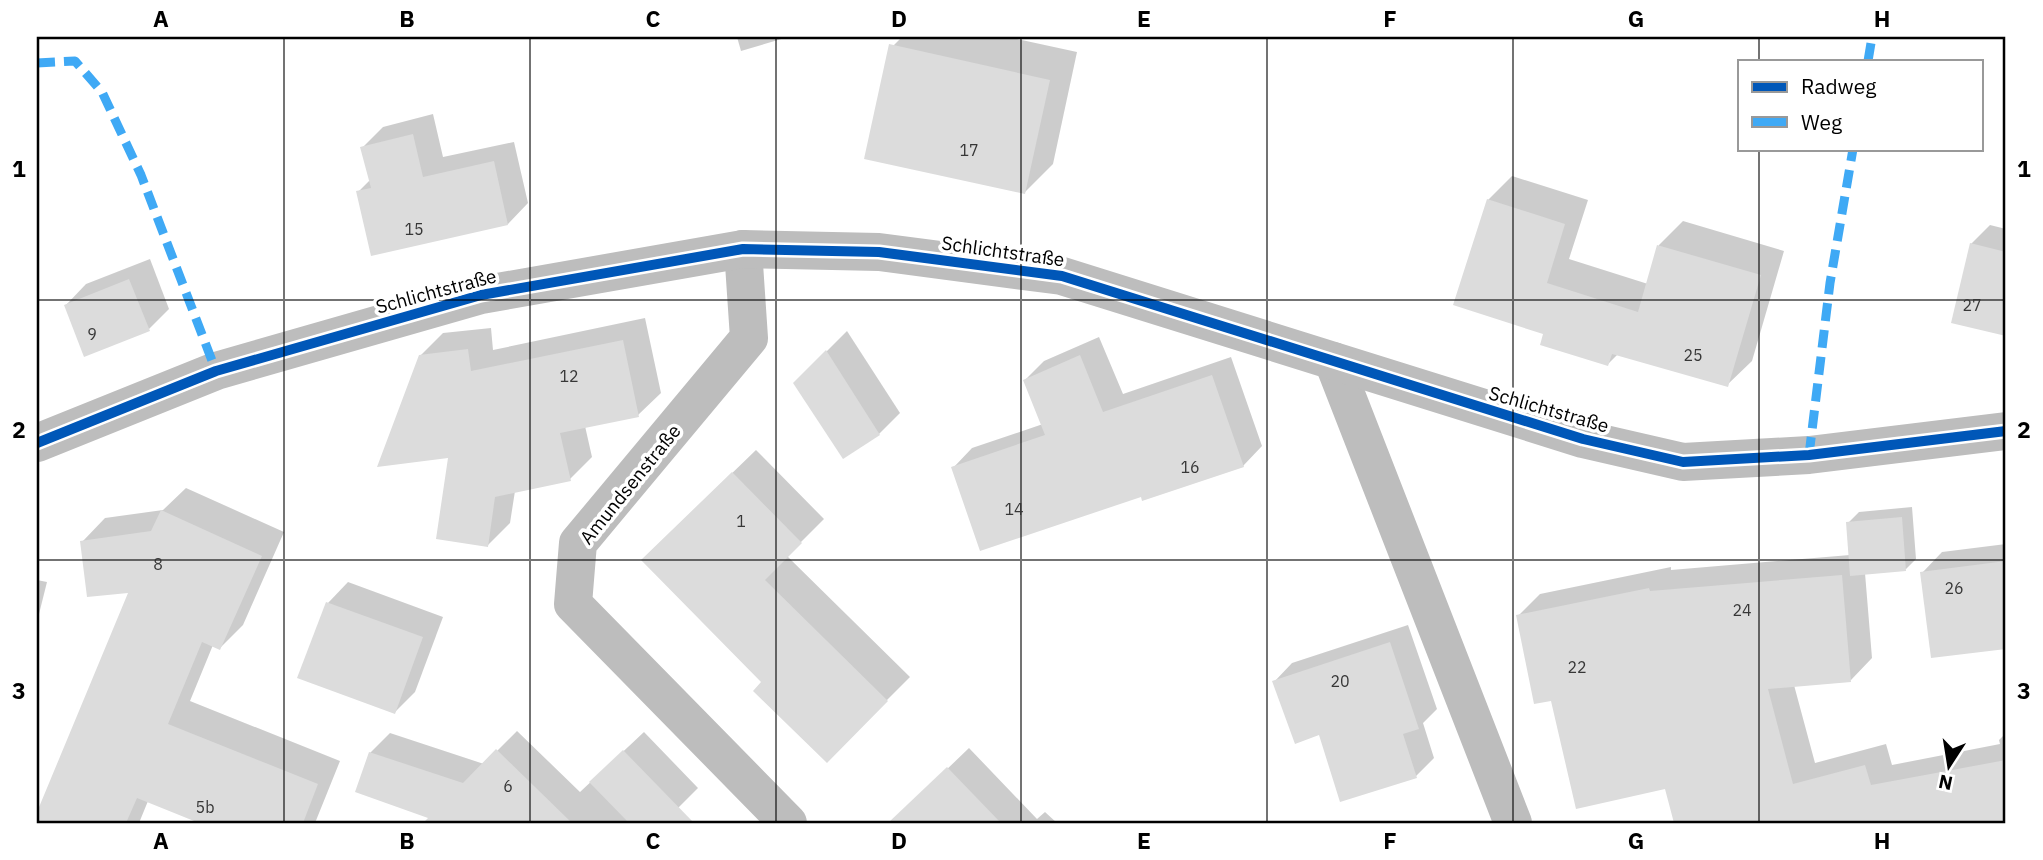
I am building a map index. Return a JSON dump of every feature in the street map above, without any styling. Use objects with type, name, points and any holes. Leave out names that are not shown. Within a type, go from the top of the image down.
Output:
[{"type":"street","name":"Schlichtstraße","points":[[37,443],[216,371],[481,295],[743,249],[879,252],[1062,276],[1583,439],[1683,461],[1809,455],[2006,431]]},
{"type":"street","name":"Amundsenstraße","points":[[743,249],[749,338],[578,543],[573,604],[788,823]]},
{"type":"street","points":[[1333,361],[1513,823]]},
{"type":"building","points":[[889,44],[1050,80],[1025,194],[864,159]]},
{"type":"building","points":[[413,134],[423,177],[494,161],[508,225],[371,256],[356,191],[371,188],[360,147]]},
{"type":"building","points":[[1487,199],[1565,224],[1547,283],[1638,312],[1657,245],[1761,275],[1728,387],[1612,354],[1608,366],[1540,345],[1543,334],[1453,305]]},
{"type":"building","points":[[1970,243],[2006,252],[2006,336],[1951,323]]},
{"type":"building","points":[[129,279],[150,331],[84,357],[64,305]]},
{"type":"building","points":[[623,340],[639,417],[560,433],[571,481],[495,497],[488,547],[436,539],[448,458],[377,467],[419,355],[468,349],[471,371]]},
{"type":"building","points":[[826,350],[880,435],[843,459],[793,383]]},
{"type":"building","points":[[1080,355],[1103,412],[1212,375],[1244,467],[1142,501],[1141,497],[980,551],[951,467],[1045,435],[1023,380]]},
{"type":"building","points":[[732,472],[802,543],[765,580],[888,701],[827,763],[753,691],[761,682],[641,560]]},
{"type":"building","points":[[161,510],[262,556],[220,650],[202,642],[168,724],[318,784],[303,823],[199,823],[137,798],[126,823],[37,823],[37,812],[128,593],[87,597],[80,541],[151,531]]},
{"type":"building","points":[[1902,517],[1906,571],[1850,576],[1846,522]]},
{"type":"building","points":[[2006,561],[2006,649],[1931,658],[1920,572]]},
{"type":"building","points":[[1842,575],[1851,682],[1768,689],[1793,784],[1865,765],[1871,785],[2006,760],[2006,823],[1674,823],[1665,789],[1576,809],[1551,701],[1534,704],[1516,615],[1649,588],[1650,591]]},
{"type":"building","points":[[326,602],[423,637],[395,714],[297,678]]},
{"type":"building","points":[[1390,642],[1419,729],[1403,734],[1417,778],[1340,802],[1319,735],[1295,744],[1272,681]]},
{"type":"building","points":[[496,749],[572,823],[423,823],[428,818],[355,792],[369,752],[463,783]]},
{"type":"building","points":[[623,750],[694,823],[629,823],[589,782]]},
{"type":"building","points":[[947,767],[1001,823],[888,823]]},
{"type":"marked path","points":[[1868,60],[1872,37]]},
{"type":"marked path","points":[[37,63],[75,61],[102,92],[141,175],[216,371]]},
{"type":"marked path","points":[[1809,455],[1830,283],[1853,150]]},
{"type":"cycle path","points":[[37,443],[216,371],[481,295],[743,249],[879,252],[1062,276],[1583,439],[1683,462],[1809,455],[2006,431]]}]
